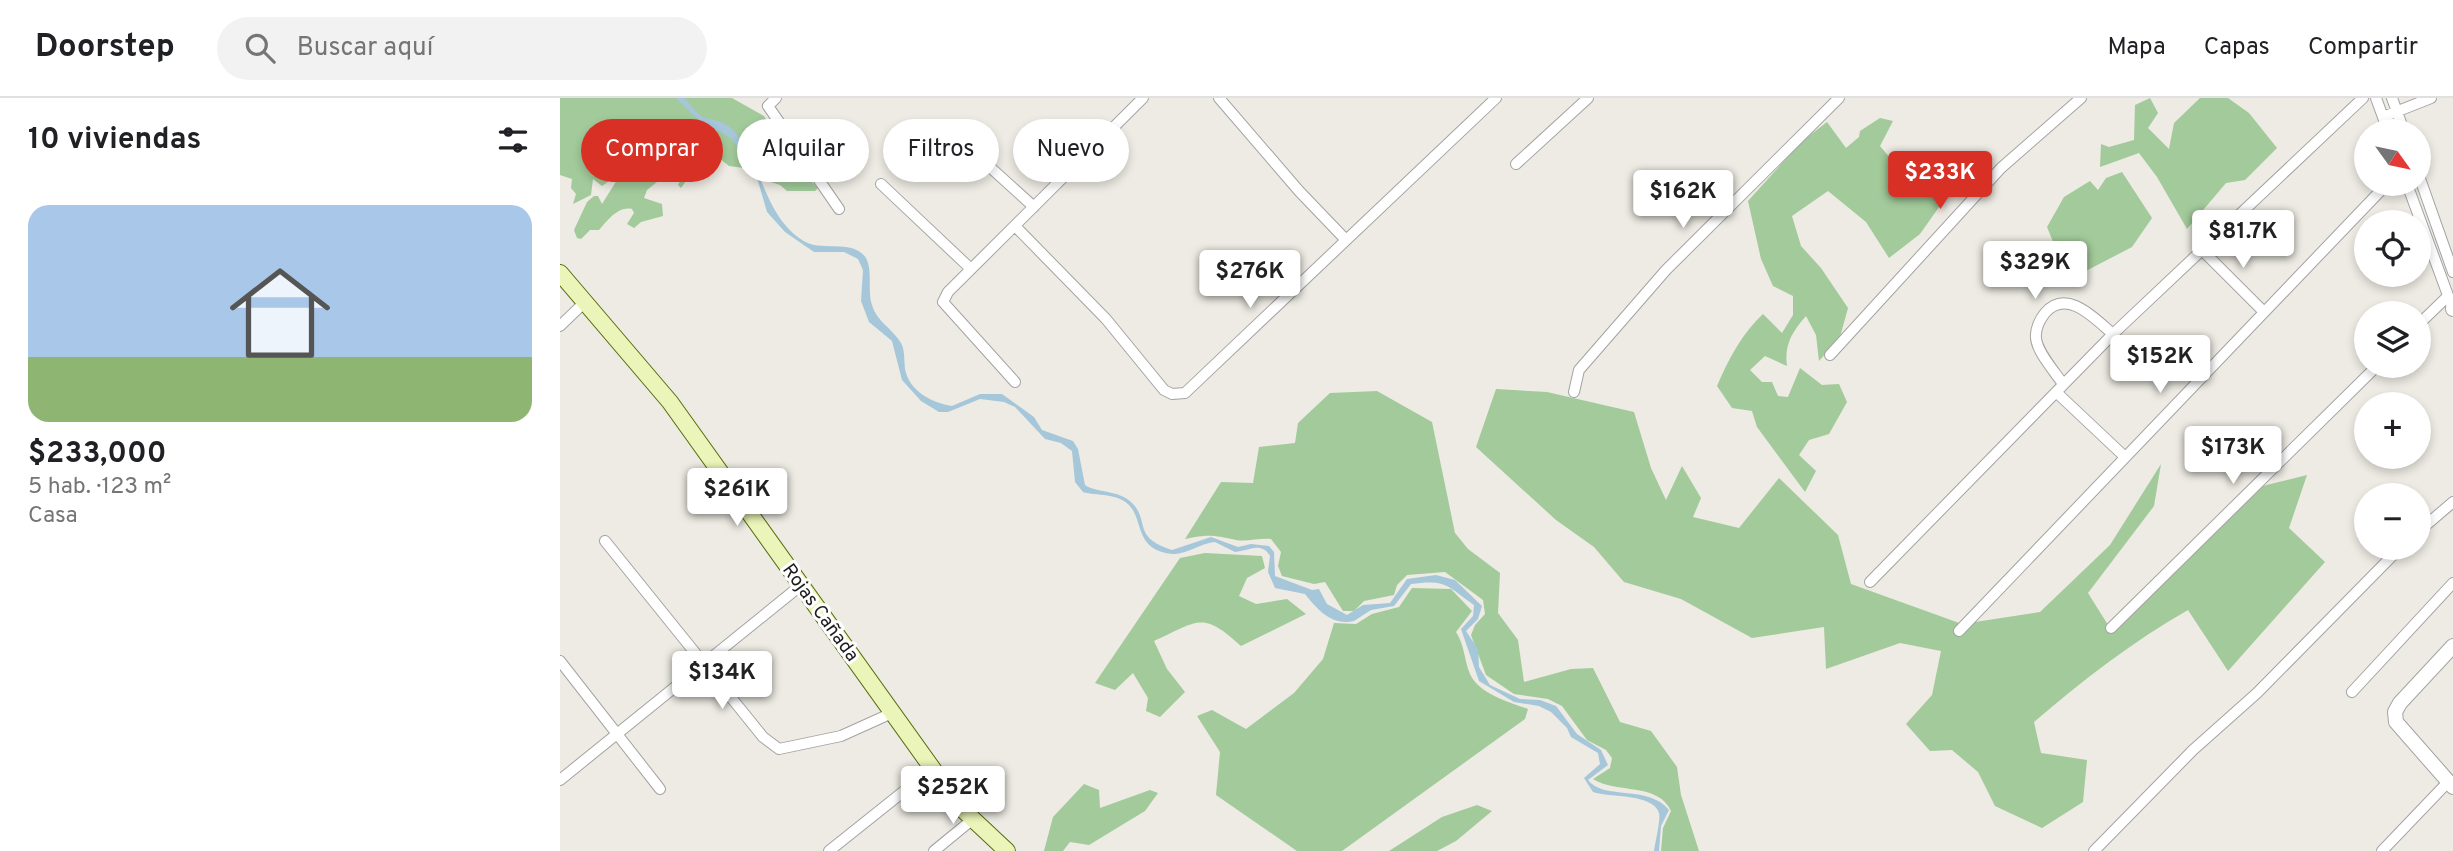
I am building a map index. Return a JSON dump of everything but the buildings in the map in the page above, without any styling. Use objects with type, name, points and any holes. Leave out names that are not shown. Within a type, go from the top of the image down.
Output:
[{"type":"main road","name":"Rojas Cañada","points":[[560,273],[670,402],[933,768],[973,820],[1007,851]]},
{"type":"street","points":[[776,98],[768,106],[839,209]]},
{"type":"street","points":[[1014,382],[943,302],[948,292],[1143,98]]},
{"type":"street","points":[[1219,98],[1298,191],[1346,240]]},
{"type":"street","points":[[1015,226],[1097,309],[1164,390],[1172,394],[1185,393],[1496,98]]},
{"type":"street","points":[[1516,164],[1588,98]]},
{"type":"street","points":[[1574,392],[1579,370],[1666,270],[1839,98]]},
{"type":"street","points":[[1830,355],[2001,168],[2081,98]]},
{"type":"street","points":[[1870,582],[2113,334],[2362,98]]},
{"type":"street","points":[[2376,98],[2383,117],[2431,98]]},
{"type":"street","points":[[2392,98],[2400,119]]},
{"type":"street","points":[[999,175],[1034,207]]},
{"type":"street","points":[[881,184],[971,269]]},
{"type":"street","points":[[1959,631],[2376,196]]},
{"type":"street","points":[[2411,196],[2452,306],[2431,318]]},
{"type":"street","points":[[2426,196],[2453,272]]},
{"type":"street","points":[[2202,250],[2263,311]]},
{"type":"street","points":[[560,326],[586,301]]},
{"type":"street","points":[[2113,334],[2078,305],[2063,303],[2044,314],[2036,329],[2035,341],[2059,388],[2124,456]]},
{"type":"street","points":[[2111,628],[2365,378]]},
{"type":"street","points":[[2431,521],[2453,502]]},
{"type":"street","points":[[604,541],[763,737],[779,748],[841,736],[892,713]]},
{"type":"street","points":[[2094,851],[2193,750],[2257,693],[2388,560]]},
{"type":"street","points":[[2352,692],[2453,583]]},
{"type":"street","points":[[560,780],[800,586]]},
{"type":"street","points":[[2382,851],[2451,784],[2396,722],[2395,712],[2400,703],[2453,646]]},
{"type":"street","points":[[560,661],[660,789]]},
{"type":"street","points":[[829,851],[933,768]]},
{"type":"street","points":[[934,851],[973,820]]},
{"type":"green space","points":[[560,98],[732,98],[766,119],[737,119],[737,167],[723,161],[723,119],[581,119],[581,182],[593,182],[591,195],[573,204],[576,194],[571,188],[572,179],[560,175]]},
{"type":"green space","points":[[2150,98],[2158,113],[2148,128],[2169,149],[2174,123],[2200,98],[2228,98],[2249,113],[2277,148],[2245,180],[2226,183],[2187,229],[2157,177],[2139,153],[2100,167],[2101,144],[2109,147],[2134,140],[2135,105]]},
{"type":"green space","points":[[1880,118],[1893,121],[1880,146],[1891,159],[1910,159],[1922,152],[1934,161],[1944,200],[1920,234],[1889,258],[1866,222],[1828,191],[1792,216],[1801,246],[1821,268],[1848,308],[1840,337],[1819,361],[1816,335],[1806,316],[1790,339],[1787,366],[1765,356],[1750,370],[1762,382],[1772,382],[1778,396],[1788,397],[1800,368],[1822,385],[1839,384],[1847,402],[1829,434],[1809,440],[1799,455],[1816,471],[1805,492],[1757,427],[1752,411],[1732,408],[1717,386],[1737,347],[1763,314],[1782,333],[1793,315],[1793,296],[1773,286],[1761,259],[1748,201],[1801,142],[1827,122],[1846,148],[1859,137],[1860,131]]},
{"type":"green space","points":[[2122,172],[2152,218],[2132,247],[2080,274],[2054,244],[2047,227],[2064,197],[2090,181],[2098,190],[2106,178]]},
{"type":"green space","points":[[616,182],[657,182],[647,190],[644,198],[662,204],[663,216],[641,222],[634,228],[627,224],[634,213],[632,209],[622,210],[599,230],[590,230],[581,239],[577,238],[574,230],[587,202],[598,196],[602,204]]},
{"type":"green space","points":[[771,182],[812,182],[818,188],[815,191],[787,191]]},
{"type":"green space","points":[[1496,389],[1547,392],[1634,412],[1651,468],[1666,500],[1682,466],[1701,498],[1693,517],[1739,528],[1779,478],[1838,535],[1851,584],[1962,624],[2040,612],[2110,545],[2161,464],[2154,506],[2088,593],[2108,625],[2242,491],[2307,475],[2289,528],[2325,562],[2228,671],[2188,610],[2108,662],[2034,722],[2041,753],[2087,760],[2083,802],[2042,828],[1995,806],[1978,772],[1952,750],[1930,751],[1906,724],[1932,695],[1941,651],[1900,643],[1826,669],[1824,627],[1752,638],[1681,599],[1624,582],[1594,547],[1556,520],[1476,447]]},
{"type":"green space","points":[[1377,391],[1432,422],[1455,533],[1468,549],[1500,573],[1498,613],[1518,640],[1524,682],[1571,669],[1593,668],[1620,722],[1651,731],[1677,767],[1681,795],[1699,851],[1661,851],[1663,828],[1671,811],[1665,802],[1647,792],[1613,786],[1593,779],[1610,768],[1612,758],[1606,750],[1587,740],[1562,706],[1548,699],[1514,694],[1486,675],[1471,635],[1475,625],[1485,614],[1483,600],[1445,572],[1407,575],[1397,585],[1394,595],[1364,601],[1354,611],[1343,611],[1325,582],[1314,584],[1282,576],[1278,566],[1281,552],[1271,539],[1240,540],[1200,536],[1185,539],[1221,482],[1253,483],[1259,447],[1295,443],[1298,423],[1330,393]]},
{"type":"green space","points":[[1205,553],[1262,556],[1265,568],[1247,578],[1239,596],[1256,604],[1287,599],[1306,614],[1241,646],[1217,627],[1199,622],[1154,641],[1167,669],[1185,692],[1160,717],[1146,711],[1148,698],[1133,673],[1115,690],[1095,683],[1180,558]]},
{"type":"green space","points":[[1412,588],[1451,589],[1472,611],[1456,632],[1470,674],[1487,692],[1528,709],[1525,719],[1342,851],[1297,851],[1216,795],[1220,752],[1197,716],[1212,710],[1246,729],[1294,693],[1323,659],[1334,623],[1356,624],[1372,614],[1399,607]]},
{"type":"green space","points":[[1084,784],[1099,790],[1100,808],[1150,790],[1158,793],[1145,811],[1089,845],[1070,842],[1063,851],[1044,851],[1053,817]]},
{"type":"green space","points":[[1477,805],[1492,811],[1456,841],[1437,851],[1389,851],[1442,817]]},
{"type":"water","points":[[676,98],[685,98],[695,111],[711,119],[696,118]]},
{"type":"water","points":[[723,123],[737,136],[737,147],[732,139],[723,134]]},
{"type":"water","points":[[758,182],[761,182],[779,216],[802,240],[809,244],[853,249],[866,258],[872,305],[877,316],[901,343],[907,377],[916,390],[929,399],[952,406],[980,394],[1002,394],[1034,417],[1042,430],[1073,441],[1078,449],[1085,485],[1120,495],[1131,502],[1137,509],[1146,534],[1159,545],[1172,550],[1211,537],[1238,547],[1251,544],[1269,546],[1274,552],[1275,576],[1312,590],[1319,589],[1327,604],[1347,615],[1363,605],[1390,603],[1407,579],[1436,575],[1455,580],[1482,606],[1478,619],[1466,631],[1478,649],[1479,667],[1490,685],[1520,699],[1540,700],[1556,706],[1577,734],[1601,750],[1608,765],[1588,780],[1595,786],[1604,790],[1650,797],[1669,810],[1661,826],[1659,851],[1654,851],[1659,825],[1659,813],[1655,807],[1640,799],[1593,792],[1584,778],[1600,764],[1598,753],[1571,737],[1567,728],[1551,712],[1539,706],[1514,702],[1479,681],[1461,629],[1473,616],[1474,605],[1452,589],[1432,582],[1411,584],[1394,606],[1371,610],[1354,621],[1338,621],[1325,615],[1305,594],[1275,588],[1268,572],[1270,556],[1263,549],[1235,552],[1215,542],[1183,553],[1161,552],[1146,541],[1134,511],[1124,501],[1083,492],[1075,482],[1072,451],[1061,443],[1045,439],[1015,407],[1004,402],[980,399],[948,412],[939,412],[921,401],[902,380],[892,341],[869,322],[861,301],[863,270],[858,259],[844,252],[814,252],[785,232],[767,212]]}]
